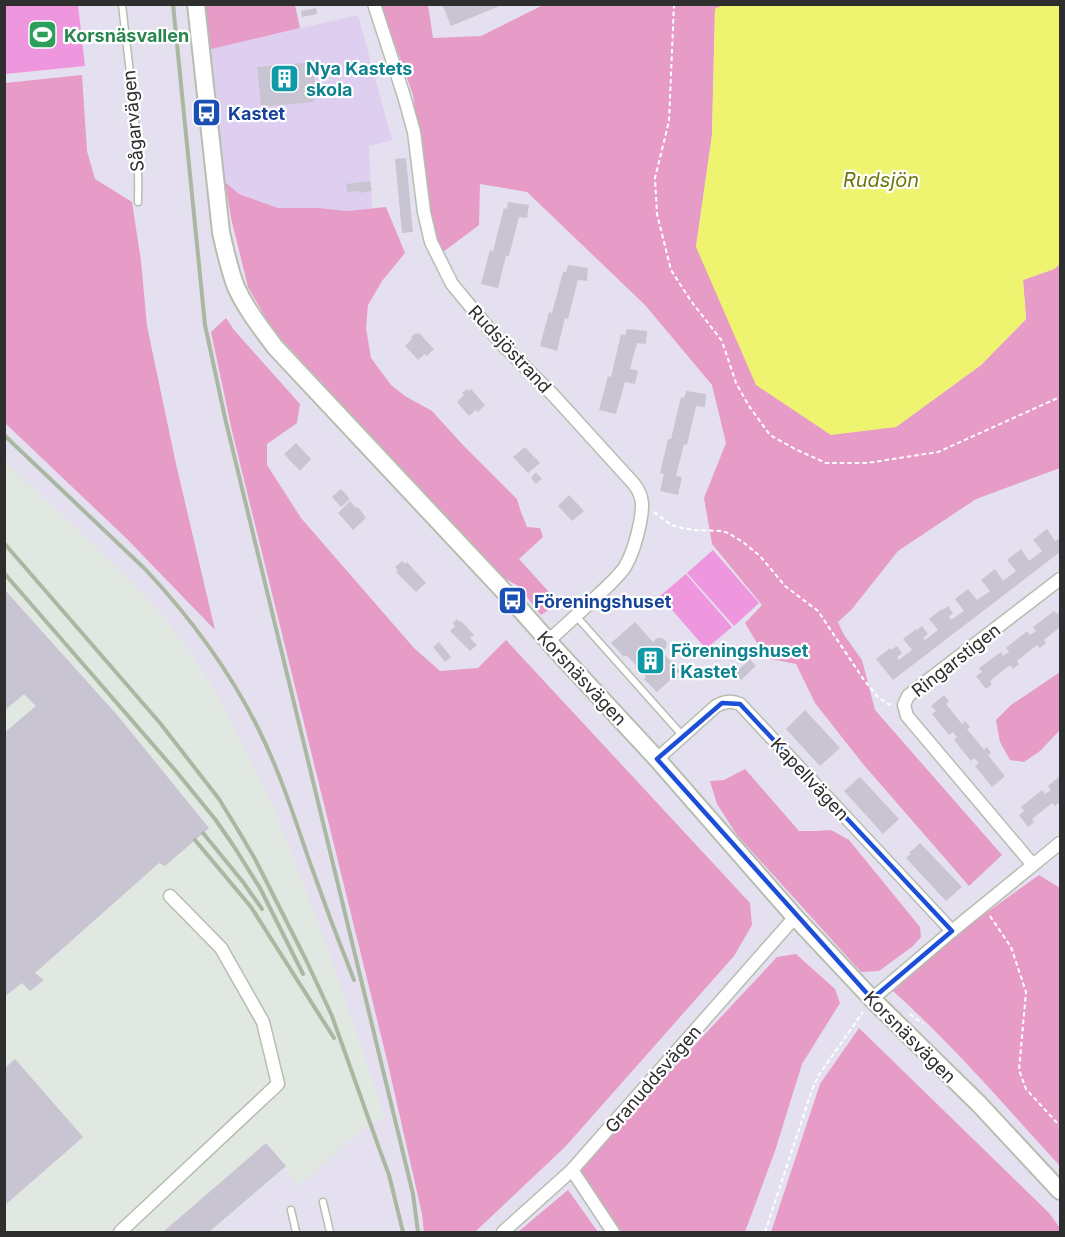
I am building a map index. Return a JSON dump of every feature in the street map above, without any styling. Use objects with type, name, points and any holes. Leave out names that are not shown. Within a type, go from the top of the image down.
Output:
[{"type":"street","name":"Korsnäsvägen","points":[[196,4],[220,232],[236,287],[252,316],[275,347],[513,601],[657,759],[795,917],[872,999],[979,1104],[1060,1191]]},
{"type":"street","name":"Rudsjöstrand","points":[[374,4],[414,132],[424,212],[431,242],[452,284],[500,342],[554,396],[634,484],[643,506]]},
{"type":"street","points":[[548,641],[624,569],[637,537],[643,506]]},
{"type":"street","name":"Ringarstigen","points":[[1033,865],[907,716],[904,708],[906,699],[914,691],[1060,579]]},
{"type":"street","name":"Kapellvägen","points":[[657,759],[716,706],[735,701],[952,931]]},
{"type":"street","points":[[872,999],[1060,843]]},
{"type":"street","points":[[126,1231],[278,1084],[263,1022],[221,948],[170,896]]},
{"type":"street","name":"Granuddsvägen","points":[[503,1233],[572,1170],[795,917]]},
{"type":"street","points":[[572,1170],[614,1233]]},
{"type":"lane","name":"Sågarvägen","points":[[122,4],[136,135],[139,175],[138,202]]},
{"type":"lane","points":[[576,616],[682,735]]},
{"type":"lane","points":[[322,1202],[330,1233]]},
{"type":"lane","points":[[291,1210],[296,1233]]},
{"type":"path","points":[[674,4],[669,121],[655,178],[657,214],[671,270],[691,301],[722,341],[736,383],[770,435],[826,463],[867,463],[938,452],[1060,397]]},
{"type":"path","points":[[643,506],[671,525],[694,530],[722,531],[744,542],[760,556],[785,586],[818,611],[877,696],[888,704],[904,708]]},
{"type":"path","points":[[983,906],[1011,947],[1026,992],[1019,1071],[1026,1089],[1060,1126]]},
{"type":"path","points":[[765,1233],[818,1076],[872,999]]},
{"type":"highlighted area","points":[[722,703],[740,704],[952,931],[872,999],[657,759]]},
{"type":"shaded area","name":"Korsnäsvallen","points":[[5,4],[78,5],[85,66],[5,74]]},
{"type":"shaded area","points":[[205,5],[295,5],[300,28],[207,50]]},
{"type":"shaded area","points":[[381,5],[428,5],[433,38],[481,36],[543,5],[723,5],[715,9],[712,135],[696,247],[896,427],[981,365],[1026,319],[1023,280],[1054,269],[1060,264],[1060,468],[976,499],[898,551],[852,609],[838,622],[844,635],[862,660],[875,710],[1002,855],[969,886],[863,764],[815,703],[796,664],[766,658],[745,623],[762,605],[712,544],[704,498],[726,443],[712,385],[645,305],[527,192],[480,184],[479,225],[439,255],[428,218],[413,95]]},
{"type":"shaded area","points":[[358,15],[392,140],[369,146],[372,208],[347,211],[278,208],[239,194],[225,182],[220,171],[207,50]]},
{"type":"shaded area","points":[[82,75],[87,151],[95,179],[132,202],[141,261],[147,326],[176,464],[215,630],[127,539],[5,423],[5,83]]},
{"type":"shaded area","points":[[225,182],[239,194],[278,208],[347,211],[386,207],[405,253],[382,281],[368,305],[366,328],[371,358],[391,385],[432,411],[517,499],[527,527],[540,528],[543,537],[519,559],[559,603],[541,615],[518,586],[504,578],[491,565],[272,329],[248,287],[231,218]]},
{"type":"shaded area","points":[[226,318],[300,404],[297,423],[267,444],[267,465],[301,518],[414,648],[440,671],[478,668],[506,640],[750,903],[752,925],[734,956],[565,1147],[475,1232],[424,1232],[422,1214],[388,1064],[232,431],[211,332]]},
{"type":"shaded area","points":[[4,460],[135,584],[183,641],[219,697],[275,810],[329,952],[385,1118],[367,1125],[299,1186],[284,1168],[211,1232],[5,1232]]},
{"type":"shaded area","points":[[713,550],[759,603],[734,626],[687,573]]},
{"type":"shaded area","points":[[686,574],[732,627],[706,649],[660,596]]},
{"type":"shaded area","points":[[1060,672],[1060,730],[1040,751],[1024,762],[1010,760],[1000,742],[996,720],[1011,705]]},
{"type":"shaded area","points":[[745,769],[799,831],[831,830],[849,840],[920,927],[921,937],[913,946],[879,971],[861,972],[737,835],[717,804],[710,781],[724,780]]},
{"type":"shaded area","points":[[1039,875],[1060,888],[1060,1166],[958,1055],[893,991],[957,934]]},
{"type":"shaded area","points":[[796,954],[835,989],[840,1003],[802,1064],[775,1151],[745,1232],[622,1232],[579,1169],[777,957]]},
{"type":"shaded area","points":[[859,1028],[1049,1213],[1060,1228],[1060,1232],[771,1232],[820,1084]]},
{"type":"shaded area","points":[[568,1190],[598,1232],[518,1232]]},
{"type":"water","name":"Rudsjön","points":[[723,5],[1060,5],[1060,264],[1054,269],[1023,280],[1026,319],[981,365],[896,427],[831,435],[756,385],[696,247],[712,135],[715,9]]},
{"type":"building","points":[[442,4],[502,4],[502,5],[451,26]]},
{"type":"building","points":[[316,8],[317,14],[302,17],[301,11]]},
{"type":"building","name":"Nya Kastets skola","points":[[313,62],[315,86],[312,86],[313,102],[261,107],[257,67]]},
{"type":"building","points":[[406,158],[413,232],[402,233],[395,159]]},
{"type":"building","points":[[370,181],[372,191],[347,192],[346,184]]},
{"type":"building","points":[[508,202],[529,205],[527,218],[519,217],[498,288],[481,284],[490,250],[493,251],[504,208],[507,209]]},
{"type":"building","points":[[568,265],[588,268],[587,281],[578,280],[557,351],[540,346],[549,312],[552,313],[563,272],[566,272]]},
{"type":"building","points":[[627,329],[647,331],[646,344],[637,343],[630,369],[638,371],[635,384],[625,382],[616,414],[599,410],[608,376],[611,377],[621,334],[625,335]]},
{"type":"building","points":[[416,333],[419,333],[434,349],[427,356],[425,354],[418,360],[405,346]]},
{"type":"building","points":[[467,389],[469,391],[471,389],[485,405],[478,412],[476,410],[469,416],[457,402]]},
{"type":"building","points":[[686,391],[706,394],[705,407],[696,406],[687,445],[684,444],[676,476],[682,477],[678,495],[660,491],[664,474],[660,473],[681,397],[684,398]]},
{"type":"building","points":[[296,443],[311,459],[300,471],[284,454]]},
{"type":"building","points":[[525,447],[540,463],[528,473],[513,457]]},
{"type":"building","points":[[536,472],[542,479],[536,484],[531,478]]},
{"type":"building","points":[[341,489],[350,499],[341,507],[332,497]]},
{"type":"building","points":[[569,495],[584,511],[572,521],[558,506]]},
{"type":"building","points":[[350,501],[366,518],[353,530],[338,513]]},
{"type":"building","points":[[1047,529],[1055,541],[1060,538],[1060,552],[893,680],[876,659],[890,648],[891,650],[897,646],[902,653],[897,657],[899,660],[912,650],[903,639],[916,629],[922,626],[928,634],[923,638],[925,640],[938,630],[929,619],[942,609],[948,606],[953,613],[949,617],[951,620],[964,611],[955,599],[968,589],[977,600],[990,591],[981,580],[995,569],[1003,581],[1016,571],[1007,560],[1021,549],[1029,561],[1042,551],[1033,540]]},
{"type":"building","points":[[402,561],[405,564],[407,562],[426,583],[416,592],[396,572],[398,570],[395,567]]},
{"type":"building","points":[[4,589],[118,716],[209,828],[165,866],[159,863],[35,973],[44,980],[30,991],[22,983],[4,997],[4,733],[36,706],[24,694],[4,711]]},
{"type":"building","points":[[1054,611],[1057,614],[1060,611],[1060,627],[1044,640],[1046,643],[1040,648],[1037,645],[1017,661],[1019,664],[1013,669],[1010,665],[990,681],[992,684],[986,689],[976,676],[982,672],[979,668],[1001,652],[1003,656],[1009,652],[1006,648],[1027,631],[1030,635],[1036,631],[1033,627]]},
{"type":"building","points":[[457,619],[474,635],[470,638],[477,645],[470,651],[450,631]]},
{"type":"building","name":"Föreningshuset i Kastet","points":[[635,622],[653,642],[657,638],[662,638],[667,642],[662,652],[680,671],[657,692],[644,679],[646,677],[633,662],[626,655],[624,657],[611,643]]},
{"type":"building","points":[[439,642],[451,657],[445,662],[433,647]]},
{"type":"building","points":[[750,659],[756,666],[741,680],[735,673]]},
{"type":"building","points":[[944,695],[949,701],[946,704],[962,724],[965,721],[970,727],[967,729],[984,750],[987,747],[991,753],[988,755],[1005,776],[992,787],[975,766],[979,763],[974,758],[971,761],[954,740],[957,737],[953,732],[949,735],[932,714],[936,711],[931,706]]},
{"type":"building","points":[[805,710],[840,748],[820,766],[786,729]]},
{"type":"building","points":[[1060,776],[1060,797],[1058,798],[1060,802],[1055,806],[1052,803],[1032,819],[1034,822],[1028,827],[1019,815],[1024,811],[1021,807],[1042,790],[1045,794],[1051,790],[1048,786]]},
{"type":"building","points":[[860,777],[899,819],[883,834],[844,791]]},
{"type":"building","points":[[920,843],[962,887],[946,901],[906,858]]},
{"type":"building","points":[[15,1059],[83,1137],[4,1206],[4,1069]]},
{"type":"building","points":[[266,1143],[286,1166],[209,1232],[163,1232]]},
{"type":"railway","points":[[173,4],[205,325],[225,418],[413,1194],[418,1232]]},
{"type":"railway","points":[[4,435],[145,569],[178,606],[221,664],[258,728],[273,760],[354,980]]},
{"type":"railway","points":[[4,543],[160,723],[219,799],[255,859],[332,1016],[389,1175],[403,1232]]},
{"type":"railway","points":[[4,573],[215,819],[260,888],[303,974]]},
{"type":"railway","points":[[203,833],[262,909]]},
{"type":"railway","points":[[195,840],[251,907],[334,1038]]},
{"type":"place","name":"Korsnäsvallen","points":[[43,35]]},
{"type":"place","name":"Nya Kastets skola","points":[[285,78]]},
{"type":"place","name":"Kastet","points":[[207,113]]},
{"type":"place","name":"Föreningshuset","points":[[513,601]]},
{"type":"place","name":"Föreningshuset i Kastet","points":[[650,660]]}]
